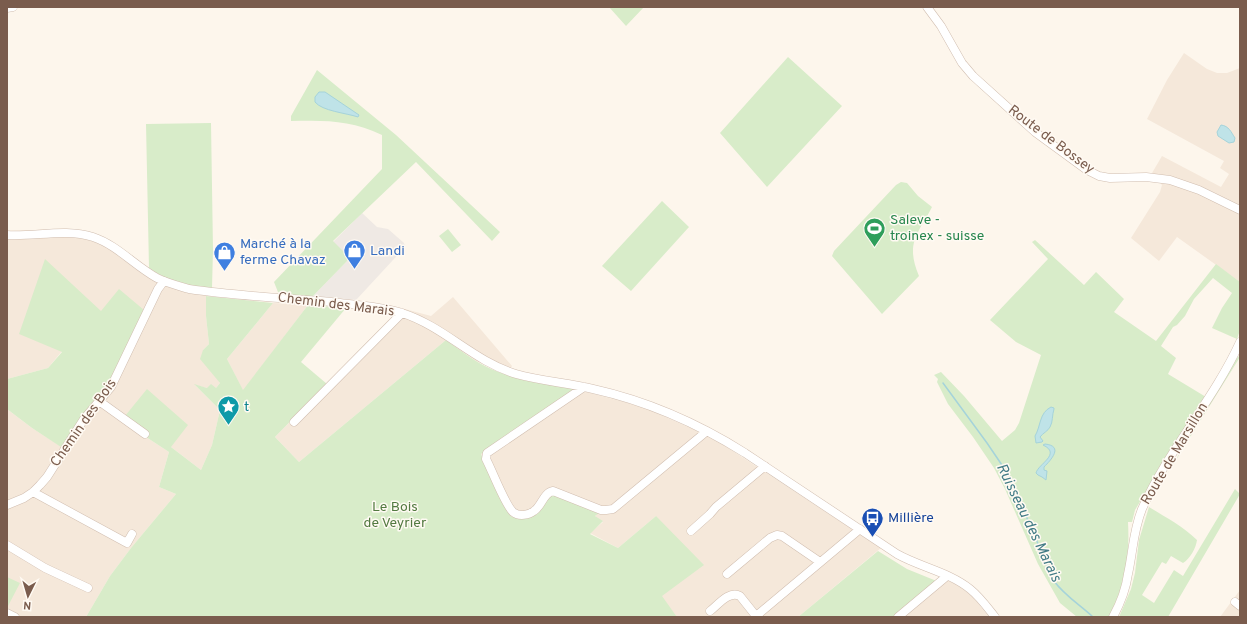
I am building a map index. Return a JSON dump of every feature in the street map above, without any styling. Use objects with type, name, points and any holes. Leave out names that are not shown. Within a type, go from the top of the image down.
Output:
[{"type":"street","points":[[7,8],[14,7]]},
{"type":"street","name":"Route de Bossey","points":[[927,7],[941,26],[962,63],[974,76],[1035,132],[1087,170],[1099,176],[1110,178],[1146,177],[1170,180],[1199,190],[1238,209]]},
{"type":"street","name":"Chemin des Marais","points":[[7,235],[73,233],[93,237],[107,243],[151,274],[164,281],[181,287],[202,291],[360,305],[402,313],[432,326],[475,355],[499,368],[525,376],[584,387],[645,404],[707,431],[735,447],[903,557],[959,582],[970,589],[995,617]]},
{"type":"street","name":"Chemin des Bois","points":[[7,505],[24,498],[33,492],[47,476],[71,437],[113,383],[155,296],[164,281]]},
{"type":"street","points":[[294,422],[402,313]]},
{"type":"street","name":"Route de Marsillon","points":[[1113,617],[1125,587],[1135,529],[1142,509],[1159,477],[1233,357],[1240,342]]},
{"type":"street","points":[[584,387],[490,451],[486,456],[501,492],[511,510],[515,514],[527,515],[534,511],[547,493],[553,491],[604,513],[617,507],[707,431]]},
{"type":"street","points":[[99,401],[145,434]]},
{"type":"street","points":[[691,531],[716,507],[764,466]]},
{"type":"street","points":[[33,492],[127,543],[132,534]]},
{"type":"street","points":[[710,611],[729,596],[737,594],[755,617],[860,529]]},
{"type":"street","points":[[727,574],[770,538],[777,535],[782,536],[820,562]]},
{"type":"street","points":[[7,545],[45,568],[88,588]]},
{"type":"street","points":[[898,617],[947,576]]},
{"type":"street","points":[[7,613],[15,617]]},
{"type":"shaded area","points":[[1184,53],[1207,69],[1217,73],[1227,73],[1240,68],[1240,282],[1177,237],[1159,261],[1131,238],[1160,192],[1162,185],[1152,173],[1162,156],[1221,187],[1229,174],[1220,168],[1224,161],[1147,119],[1167,80]]},
{"type":"shaded area","points":[[362,213],[377,227],[388,229],[404,243],[405,247],[356,300],[313,296],[350,258],[333,242]]},
{"type":"shaded area","points":[[60,229],[114,243],[156,273],[212,288],[206,296],[206,316],[209,344],[203,350],[220,383],[216,388],[207,388],[195,385],[220,410],[212,445],[201,470],[171,447],[146,437],[169,452],[159,487],[176,494],[110,576],[86,617],[7,617],[7,409],[32,428],[62,447],[101,311],[62,351],[48,368],[7,379],[7,231]]},
{"type":"shaded area","points":[[453,297],[512,366],[506,375],[476,361],[446,340],[299,462],[275,437],[395,316],[401,308],[431,316]]},
{"type":"shaded area","points":[[273,303],[308,305],[243,391],[227,359]]},
{"type":"shaded area","points":[[575,389],[643,407],[713,438],[881,548],[798,617],[677,617],[661,597],[656,516],[618,548],[590,533],[603,522],[595,516],[598,513],[525,518],[512,517],[509,514],[481,454],[520,430]]},
{"type":"shaded area","points":[[945,579],[959,586],[972,596],[989,617],[898,617]]},
{"type":"shaded area","points":[[1240,590],[1240,617],[1220,617]]},
{"type":"green space","points":[[609,7],[644,7],[626,26]]},
{"type":"green space","points":[[788,57],[842,106],[767,187],[720,133]]},
{"type":"green space","points":[[317,70],[396,135],[500,232],[492,241],[416,162],[333,241],[350,258],[313,296],[307,298],[279,294],[280,293],[278,292],[274,282],[382,169],[382,135],[359,126],[338,122],[291,121],[291,116]]},
{"type":"green space","points":[[211,123],[213,250],[212,288],[195,286],[171,280],[149,268],[146,124]]},
{"type":"green space","name":"Saleve - troinex - suisse","points":[[901,182],[907,183],[918,196],[932,207],[918,232],[913,247],[915,265],[919,276],[882,314],[832,256],[834,251],[896,185]]},
{"type":"green space","points":[[662,201],[689,227],[631,291],[602,266]]},
{"type":"green space","points":[[448,229],[461,245],[452,252],[439,236]]},
{"type":"green space","points":[[1035,240],[1084,285],[1096,272],[1124,299],[1114,312],[1156,341],[1216,264],[1240,282],[1240,330],[1237,339],[1212,328],[1222,308],[1232,293],[1213,278],[1194,299],[1185,316],[1177,325],[1173,327],[1161,346],[1176,358],[1168,374],[1206,397],[1135,510],[1132,522],[1128,522],[1128,548],[1123,582],[1109,617],[1077,617],[1060,603],[1038,564],[1005,489],[994,468],[948,404],[937,382],[938,379],[934,375],[941,372],[964,396],[1002,441],[1015,430],[1019,423],[1041,355],[1016,342],[990,320],[1048,259],[1032,242]]},
{"type":"green space","points":[[45,259],[101,311],[119,289],[144,310],[113,378],[61,447],[7,409],[7,379],[48,368],[62,352],[19,334]]},
{"type":"green space","name":"Le Bois de Veyrier","points":[[206,296],[273,303],[227,359],[243,390],[308,305],[346,308],[301,362],[327,384],[275,437],[299,462],[446,340],[475,360],[496,371],[529,381],[575,389],[520,430],[481,454],[509,514],[512,517],[525,518],[549,496],[555,494],[599,513],[595,516],[603,521],[590,534],[618,548],[656,516],[704,565],[662,596],[677,617],[86,617],[110,576],[176,494],[159,487],[169,452],[146,437],[125,416],[147,389],[188,425],[171,447],[201,470],[212,445],[220,410],[194,384],[207,388],[211,384],[216,388],[220,383],[200,359],[203,350],[209,344],[206,316]]},
{"type":"green space","points":[[1240,355],[1240,357],[1166,476],[1236,359]]},
{"type":"green space","points":[[1235,489],[1240,494],[1168,617],[1119,617],[1131,589],[1135,573],[1139,540],[1149,507],[1180,526],[1197,540],[1192,553],[1183,563],[1171,556],[1166,564],[1162,562],[1142,595],[1154,603],[1174,570],[1183,576]]},
{"type":"green space","points":[[878,551],[907,569],[939,582],[898,617],[798,617]]},
{"type":"green space","points":[[7,577],[20,583],[7,608]]},
{"type":"water","points":[[319,92],[325,92],[359,115],[358,117],[329,110],[318,105],[315,102],[315,97]]},
{"type":"water","points":[[1221,125],[1230,130],[1235,138],[1234,142],[1229,143],[1218,136],[1217,132]]},
{"type":"water","points":[[1051,407],[1054,409],[1051,425],[1040,437],[1043,441],[1036,443],[1035,436],[1042,416]]},
{"type":"water","points":[[1043,445],[1051,445],[1055,450],[1050,461],[1044,467],[1044,470],[1047,471],[1046,480],[1036,473],[1050,455],[1048,448]]},
{"type":"waterway","name":"Ruisseau des Marais","points":[[943,383],[1008,474],[1054,581],[1067,595],[1093,617]]},
{"type":"place","name":"Saleve - troinex - suisse","points":[[875,248]]},
{"type":"place","name":"Landi","points":[[354,270]]},
{"type":"place","name":"Marché à la ferme Chavaz","points":[[225,272]]},
{"type":"place","name":"t","points":[[229,426]]},
{"type":"place","name":"Millière","points":[[873,538]]}]
